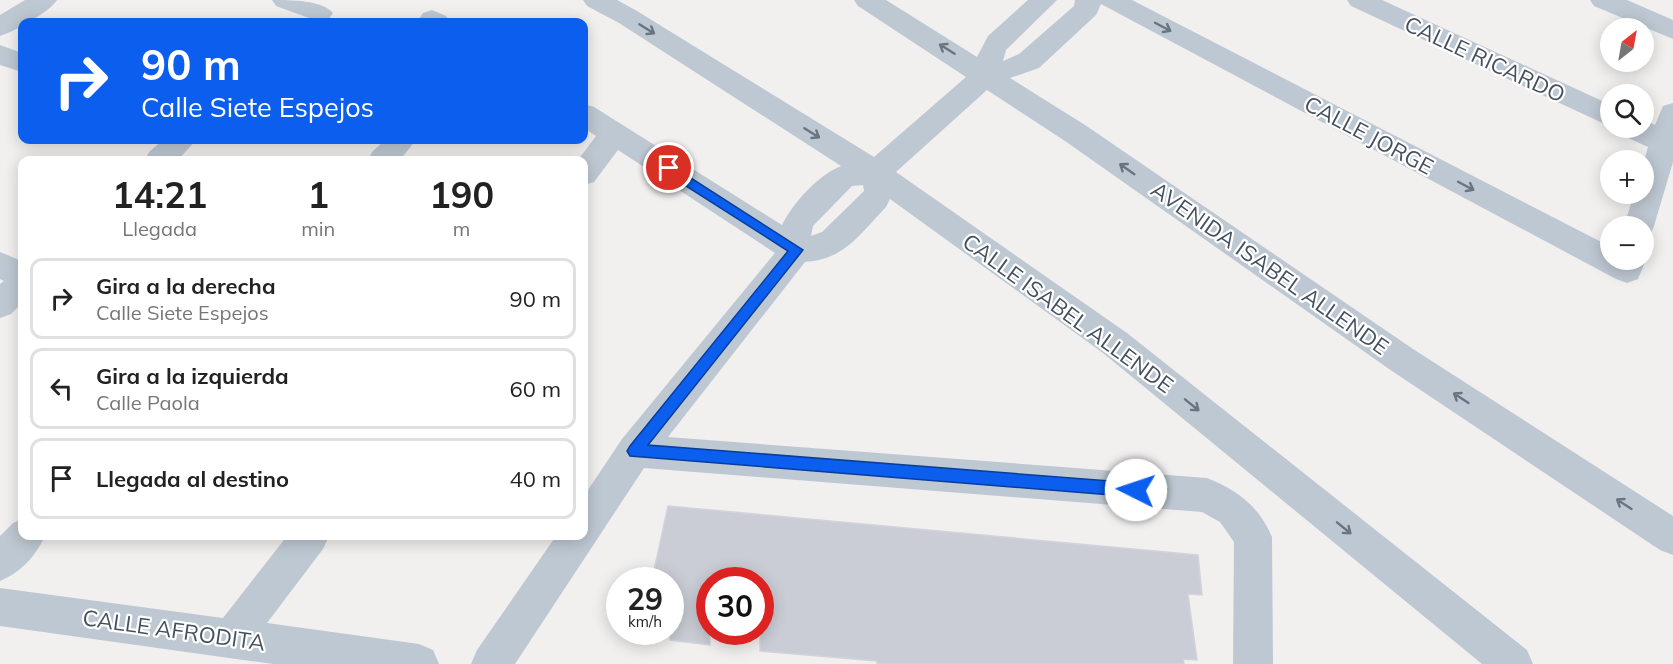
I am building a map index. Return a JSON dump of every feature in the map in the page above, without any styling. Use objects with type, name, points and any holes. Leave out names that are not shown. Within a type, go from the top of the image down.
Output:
[{"type":"street","points":[[0,27],[44,0]]},
{"type":"street","points":[[285,0],[322,12]]},
{"type":"street","name":"CALLE ISABEL ALLENDE","points":[[596,0],[628,17],[876,173],[1115,342],[1513,664]]},
{"type":"street","name":"AVENIDA ISABEL ALLENDE","points":[[867,0],[987,74],[1401,358],[1673,537]]},
{"type":"street","points":[[588,117],[796,250],[822,248],[833,241],[875,199],[879,191],[876,173],[987,74],[1029,62],[1087,9],[1088,0]]},
{"type":"street","name":"CALLE JORGE","points":[[1111,0],[1600,251]]},
{"type":"street","name":"CALLE RICARDO","points":[[1360,0],[1600,112]]},
{"type":"street","points":[[1603,0],[1673,30]]},
{"type":"street","points":[[987,74],[992,51],[997,43],[1035,8],[1058,35]]},
{"type":"street","points":[[0,54],[18,61]]},
{"type":"street","points":[[1642,216],[1673,113]]},
{"type":"street","points":[[588,169],[614,133]]},
{"type":"street","points":[[1654,137],[1663,141]]},
{"type":"street","points":[[164,156],[177,144]]},
{"type":"street","points":[[386,156],[398,144]]},
{"type":"street","points":[[588,521],[635,451],[796,250]]},
{"type":"street","points":[[0,265],[18,273]]},
{"type":"street","points":[[0,304],[18,288]]},
{"type":"street","points":[[635,451],[1207,495],[1233,510],[1253,537],[1253,664]]},
{"type":"street","points":[[0,562],[22,540]]},
{"type":"street","points":[[231,639],[306,540]]},
{"type":"street","points":[[491,664],[575,540]]},
{"type":"street","name":"CALLE AFRODITA","points":[[0,607],[419,664]]},
{"type":"building","points":[[668,506],[1198,555],[1202,595],[1188,594],[1197,660],[1183,659],[1184,664],[877,664],[877,661],[760,651],[760,645],[774,645],[774,567],[696,567],[696,643],[684,642],[684,567],[655,567]]},
{"type":"route","points":[[669,168],[796,250],[635,451],[1136,490]]}]
